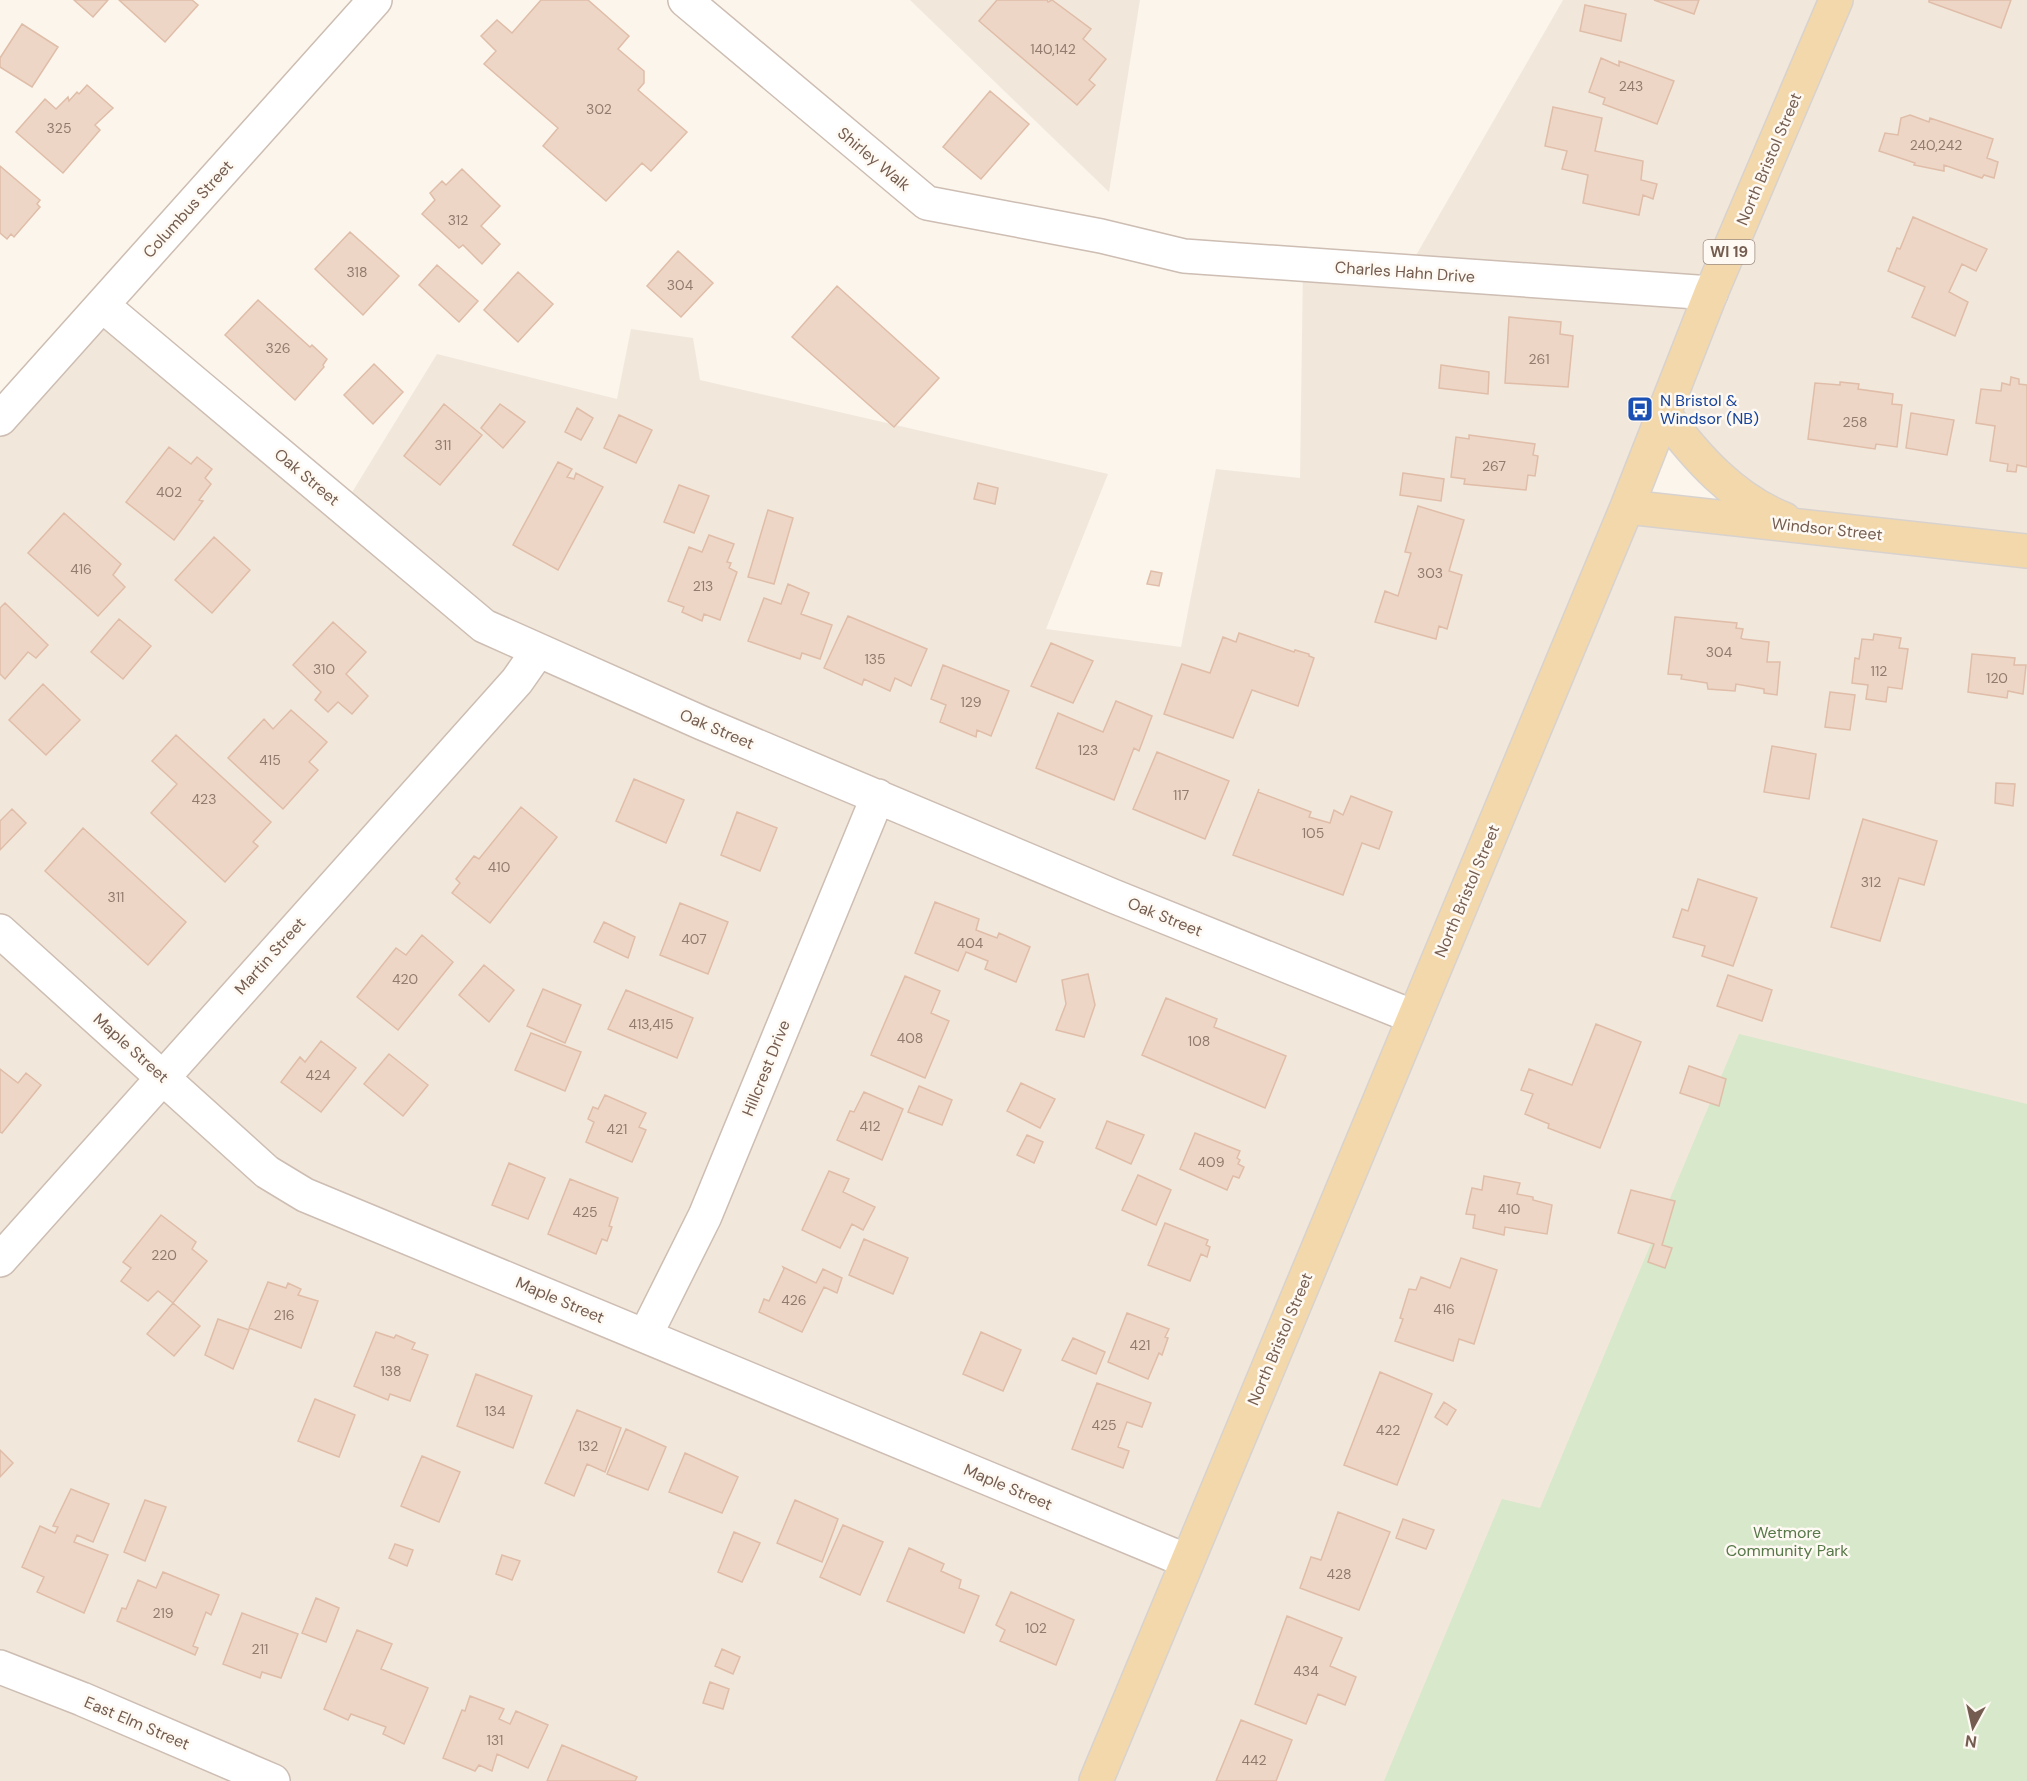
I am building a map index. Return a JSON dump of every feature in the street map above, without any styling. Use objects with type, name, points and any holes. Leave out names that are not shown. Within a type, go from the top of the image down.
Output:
[{"type":"main road","name":"North Bristol Street","points":[[1096,1781],[1628,507],[1711,293],[1836,0]]},
{"type":"main road","points":[[1664,414],[1710,471],[1765,512],[1806,526]]},
{"type":"main road","name":"Windsor Street","points":[[1628,507],[2027,551]]},
{"type":"street","name":"Columbus Street","points":[[0,419],[375,0]]},
{"type":"street","name":"Shirley Walk","points":[[685,0],[927,203],[1101,236]]},
{"type":"street","name":"Charles Hahn Drive","points":[[1101,236],[1184,256],[1711,293]]},
{"type":"street","name":"Oak Street","points":[[102,305],[484,626],[702,723],[1120,899],[1414,1017]]},
{"type":"street","name":"Martin Street","points":[[0,1260],[517,681],[538,651]]},
{"type":"street","name":"Hillcrest Drive","points":[[645,1336],[705,1216],[878,796]]},
{"type":"street","name":"Maple Street","points":[[0,931],[267,1172],[305,1195],[1187,1562]]},
{"type":"street","name":"East Elm Street","points":[[0,1668],[82,1699],[273,1781]]},
{"type":"shaded area","points":[[910,0],[1140,0],[1109,192]]},
{"type":"shaded area","points":[[1563,0],[2027,0],[2027,1781],[0,1781],[0,401],[102,305],[343,507],[437,354],[617,399],[631,329],[693,338],[700,380],[1108,474],[1046,629],[1181,647],[1216,469],[1300,478],[1303,264],[1407,271]],"holes":[[[1665,415],[1802,526],[1628,507]]]},
{"type":"green space","name":"Wetmore Community Park","points":[[1739,1034],[2027,1104],[2027,1781],[1384,1781],[1502,1499],[1540,1508]]},
{"type":"building","points":[[74,0],[108,0],[93,17]]},
{"type":"building","points":[[119,0],[192,0],[198,5],[165,42]]},
{"type":"building","points":[[541,0],[588,0],[629,36],[618,49],[644,71],[644,83],[638,90],[687,132],[651,171],[642,163],[606,201],[543,146],[558,128],[484,64],[496,51],[481,36],[497,20],[512,33]]},
{"type":"building","points":[[997,0],[1047,0],[1048,2],[1052,0],[1091,29],[1083,39],[1106,59],[1089,80],[1095,85],[1077,105],[979,21]]},
{"type":"building","points":[[1654,0],[1699,0],[1694,14]]},
{"type":"building","points":[[1929,0],[2011,0],[2001,28],[1929,2]]},
{"type":"building","points":[[1585,5],[1626,14],[1621,41],[1580,31]]},
{"type":"building","points":[[22,24],[58,47],[32,87],[0,67],[0,58]]},
{"type":"building","points":[[1601,58],[1619,66],[1619,61],[1674,81],[1657,124],[1603,104],[1605,98],[1589,92]]},
{"type":"building","points":[[87,85],[113,108],[95,125],[100,130],[63,173],[16,132],[45,99],[56,109],[68,97],[69,101],[77,92],[79,94]]},
{"type":"building","points":[[990,91],[1029,124],[981,179],[943,147]]},
{"type":"building","points":[[1553,107],[1602,118],[1595,151],[1643,161],[1641,180],[1657,184],[1653,199],[1643,195],[1639,215],[1583,203],[1588,175],[1562,169],[1567,151],[1545,146]]},
{"type":"building","points":[[1910,115],[1929,122],[1930,118],[1993,139],[1987,158],[1998,162],[1994,178],[1984,175],[1982,178],[1944,165],[1944,171],[1914,165],[1915,163],[1879,151],[1885,133],[1898,135],[1901,118]]},
{"type":"building","points":[[0,166],[40,200],[37,204],[40,207],[14,237],[11,234],[7,239],[0,233]]},
{"type":"building","points":[[462,169],[500,206],[481,226],[500,244],[482,264],[463,245],[459,248],[422,214],[435,200],[430,193],[442,181],[446,185]]},
{"type":"building","points":[[1913,217],[1987,249],[1976,271],[1962,264],[1949,292],[1968,302],[1955,336],[1912,317],[1925,287],[1888,271]]},
{"type":"building","points":[[350,232],[399,276],[363,315],[315,269]]},
{"type":"building","points":[[678,251],[713,283],[681,317],[647,286]]},
{"type":"building","points":[[437,265],[478,301],[459,322],[419,285]]},
{"type":"building","points":[[518,272],[553,304],[518,342],[484,310]]},
{"type":"building","points":[[837,286],[939,378],[894,427],[792,337]]},
{"type":"building","points":[[258,300],[310,347],[312,345],[327,359],[324,367],[295,400],[225,335]]},
{"type":"building","points":[[1509,317],[1561,322],[1560,334],[1573,336],[1568,387],[1505,383]]},
{"type":"building","points":[[374,364],[403,392],[373,424],[344,395]]},
{"type":"building","points":[[1441,365],[1489,372],[1488,394],[1439,388]]},
{"type":"building","points":[[2011,377],[2019,379],[2019,384],[2027,385],[2027,467],[2017,465],[2016,472],[2007,471],[2008,464],[1990,461],[1995,426],[1976,423],[1981,389],[2001,391],[2002,383],[2010,385]]},
{"type":"building","points":[[1840,382],[1859,384],[1858,389],[1893,394],[1892,404],[1902,405],[1897,447],[1876,444],[1875,449],[1808,439],[1815,383],[1840,385]]},
{"type":"building","points":[[444,404],[482,435],[440,485],[404,456]]},
{"type":"building","points":[[500,404],[525,422],[503,448],[481,428]]},
{"type":"building","points":[[577,408],[593,418],[581,440],[565,432]]},
{"type":"building","points":[[1911,413],[1954,420],[1947,455],[1906,448]]},
{"type":"building","points":[[619,415],[652,430],[636,463],[604,448]]},
{"type":"building","points":[[1469,435],[1535,444],[1533,455],[1538,456],[1535,476],[1528,475],[1526,490],[1464,484],[1465,479],[1451,477],[1456,437],[1469,439]]},
{"type":"building","points":[[169,447],[191,464],[197,457],[212,469],[205,478],[211,484],[199,500],[203,501],[174,540],[126,502]]},
{"type":"building","points":[[558,462],[572,469],[567,477],[574,479],[576,473],[603,487],[558,570],[513,545]]},
{"type":"building","points":[[1403,473],[1444,479],[1441,501],[1400,495]]},
{"type":"building","points":[[978,483],[998,488],[995,504],[974,499]]},
{"type":"building","points":[[679,485],[709,496],[694,533],[664,522]]},
{"type":"building","points":[[1418,506],[1464,520],[1449,571],[1462,575],[1447,629],[1439,626],[1436,639],[1375,622],[1385,591],[1398,596],[1411,553],[1405,552]]},
{"type":"building","points":[[768,510],[793,518],[774,584],[748,577]]},
{"type":"building","points":[[64,513],[121,564],[113,575],[125,587],[98,616],[28,553]]},
{"type":"building","points":[[709,535],[734,544],[727,562],[731,563],[729,568],[737,572],[720,620],[704,614],[702,621],[682,612],[684,607],[668,601],[689,547],[702,552]]},
{"type":"building","points":[[214,537],[250,570],[212,613],[175,580]]},
{"type":"building","points":[[1151,571],[1162,573],[1159,586],[1147,584]]},
{"type":"building","points":[[788,584],[809,593],[801,614],[832,625],[820,659],[802,653],[800,659],[748,641],[764,598],[781,604]]},
{"type":"building","points":[[5,603],[48,645],[36,658],[28,652],[5,679],[0,674],[0,608]]},
{"type":"building","points":[[848,616],[927,649],[911,686],[895,678],[890,691],[864,679],[862,685],[824,668]]},
{"type":"building","points":[[1675,617],[1737,623],[1736,628],[1743,629],[1741,638],[1769,642],[1767,662],[1780,662],[1777,695],[1764,693],[1764,689],[1736,684],[1735,691],[1708,689],[1707,683],[1681,679],[1682,675],[1668,674]]},
{"type":"building","points":[[119,619],[151,646],[123,679],[91,652]]},
{"type":"building","points":[[333,622],[366,652],[346,674],[368,696],[352,714],[338,702],[328,712],[315,700],[321,692],[293,665]]},
{"type":"building","points":[[1239,633],[1294,652],[1295,650],[1309,654],[1314,658],[1298,706],[1252,690],[1233,738],[1164,714],[1182,664],[1210,673],[1223,637],[1236,642]]},
{"type":"building","points":[[1874,634],[1901,638],[1899,648],[1908,649],[1902,689],[1888,687],[1886,702],[1866,699],[1868,685],[1852,683],[1855,658],[1859,659],[1862,639],[1873,640]]},
{"type":"building","points":[[1051,643],[1093,661],[1073,703],[1031,686]]},
{"type":"building","points":[[1972,654],[2015,658],[2014,665],[2026,665],[2023,694],[2008,691],[2007,698],[1968,692]]},
{"type":"building","points":[[943,665],[1009,691],[991,736],[977,730],[976,737],[940,722],[946,705],[931,699]]},
{"type":"building","points":[[43,684],[80,720],[46,755],[9,720]]},
{"type":"building","points":[[1830,692],[1855,695],[1850,730],[1825,727]]},
{"type":"building","points":[[1116,701],[1152,716],[1139,751],[1134,748],[1114,800],[1036,768],[1058,713],[1103,732]]},
{"type":"building","points":[[291,710],[327,742],[309,762],[318,770],[283,809],[228,758],[264,719],[273,729]]},
{"type":"building","points":[[176,735],[271,822],[253,842],[258,846],[225,882],[151,813],[177,784],[152,761]]},
{"type":"building","points":[[1772,746],[1816,754],[1809,799],[1764,792]]},
{"type":"building","points":[[1157,752],[1229,781],[1205,839],[1133,809]]},
{"type":"building","points":[[634,779],[684,800],[666,843],[616,821]]},
{"type":"building","points":[[1996,783],[2015,784],[2013,806],[1995,803]]},
{"type":"building","points":[[1259,789],[1258,792],[1311,812],[1309,817],[1330,823],[1334,810],[1343,815],[1351,796],[1392,812],[1379,849],[1362,843],[1343,895],[1233,855]]},
{"type":"building","points":[[521,807],[557,837],[490,923],[452,893],[460,883],[456,879],[474,856],[479,859]]},
{"type":"building","points":[[12,809],[26,823],[0,850],[0,821]]},
{"type":"building","points":[[737,812],[777,828],[760,871],[721,855]]},
{"type":"building","points":[[1863,819],[1937,841],[1924,885],[1899,878],[1880,941],[1831,927]]},
{"type":"building","points":[[83,828],[186,922],[148,965],[45,871]]},
{"type":"building","points":[[1698,879],[1757,898],[1733,966],[1702,956],[1705,946],[1673,937],[1682,909],[1688,911]]},
{"type":"building","points":[[935,902],[979,919],[976,930],[997,938],[999,933],[1030,947],[1016,982],[985,969],[988,961],[966,952],[958,971],[915,953]]},
{"type":"building","points":[[680,903],[728,922],[708,974],[660,955]]},
{"type":"building","points":[[604,922],[635,937],[628,958],[594,942]]},
{"type":"building","points":[[422,935],[453,962],[398,1030],[357,997],[396,948],[406,955]]},
{"type":"building","points":[[484,965],[514,990],[489,1022],[459,995]]},
{"type":"building","points":[[1088,974],[1095,1005],[1084,1037],[1056,1030],[1066,1004],[1062,980]]},
{"type":"building","points":[[1728,975],[1772,990],[1762,1021],[1717,1006]]},
{"type":"building","points":[[905,976],[940,991],[931,1013],[949,1021],[925,1078],[871,1055]]},
{"type":"building","points":[[543,989],[581,1005],[565,1043],[527,1026]]},
{"type":"building","points":[[626,990],[693,1018],[677,1058],[608,1029]]},
{"type":"building","points":[[1166,998],[1217,1019],[1214,1027],[1286,1056],[1265,1108],[1142,1055]]},
{"type":"building","points":[[1596,1024],[1641,1042],[1600,1148],[1548,1128],[1549,1124],[1525,1114],[1533,1094],[1521,1090],[1529,1069],[1572,1085]]},
{"type":"building","points":[[531,1033],[581,1052],[565,1091],[515,1070]]},
{"type":"building","points":[[321,1041],[356,1068],[321,1112],[281,1082],[300,1057],[305,1062]]},
{"type":"building","points":[[389,1054],[428,1085],[403,1116],[364,1084]]},
{"type":"building","points":[[1689,1066],[1726,1079],[1719,1106],[1680,1093]]},
{"type":"building","points":[[0,1069],[18,1083],[26,1073],[41,1085],[2,1133],[0,1132]]},
{"type":"building","points":[[1021,1083],[1055,1099],[1040,1128],[1007,1111]]},
{"type":"building","points":[[919,1086],[952,1100],[942,1125],[908,1112]]},
{"type":"building","points":[[864,1092],[903,1109],[882,1160],[837,1140],[850,1111],[854,1112]]},
{"type":"building","points":[[605,1095],[646,1113],[639,1127],[646,1130],[632,1162],[586,1142],[594,1122],[588,1119],[593,1107],[598,1109]]},
{"type":"building","points":[[1107,1121],[1144,1135],[1131,1164],[1096,1148]]},
{"type":"building","points":[[1195,1133],[1240,1151],[1237,1158],[1240,1160],[1238,1164],[1244,1167],[1239,1178],[1233,1176],[1227,1190],[1180,1169]]},
{"type":"building","points":[[1027,1135],[1043,1142],[1034,1163],[1017,1155]]},
{"type":"building","points":[[509,1163],[545,1178],[528,1219],[492,1205]]},
{"type":"building","points":[[829,1171],[849,1179],[843,1192],[875,1207],[863,1230],[852,1224],[840,1248],[802,1230]]},
{"type":"building","points":[[1138,1175],[1171,1190],[1156,1225],[1122,1210]]},
{"type":"building","points":[[1484,1176],[1520,1183],[1517,1194],[1533,1197],[1533,1200],[1552,1205],[1547,1234],[1505,1227],[1504,1235],[1473,1228],[1475,1215],[1466,1214],[1472,1188],[1482,1190]]},
{"type":"building","points":[[570,1179],[618,1198],[607,1241],[602,1239],[596,1254],[548,1234]]},
{"type":"building","points":[[1631,1190],[1675,1201],[1662,1245],[1672,1248],[1665,1268],[1648,1262],[1654,1244],[1618,1233]]},
{"type":"building","points":[[161,1215],[196,1242],[192,1249],[207,1261],[173,1303],[158,1291],[148,1301],[121,1281],[131,1268],[123,1262]]},
{"type":"building","points":[[1165,1223],[1208,1240],[1206,1245],[1210,1247],[1207,1257],[1201,1254],[1190,1281],[1148,1265]]},
{"type":"building","points":[[864,1239],[908,1258],[893,1294],[849,1275]]},
{"type":"building","points":[[1461,1258],[1497,1270],[1474,1344],[1459,1339],[1453,1361],[1395,1341],[1403,1319],[1400,1318],[1409,1289],[1416,1290],[1421,1277],[1450,1288]]},
{"type":"building","points":[[783,1267],[816,1283],[823,1269],[842,1278],[837,1293],[824,1287],[802,1332],[759,1312],[764,1299],[769,1301]]},
{"type":"building","points":[[268,1282],[286,1288],[288,1283],[301,1289],[298,1295],[318,1301],[301,1348],[249,1328]]},
{"type":"building","points":[[173,1303],[200,1326],[174,1356],[147,1334]]},
{"type":"building","points":[[1127,1313],[1169,1329],[1162,1355],[1159,1353],[1148,1379],[1108,1362]]},
{"type":"building","points":[[218,1319],[249,1330],[233,1369],[205,1355]]},
{"type":"building","points":[[376,1332],[394,1338],[396,1335],[415,1343],[412,1349],[428,1355],[410,1401],[390,1394],[388,1400],[354,1386]]},
{"type":"building","points":[[981,1332],[1021,1350],[1003,1391],[963,1374]]},
{"type":"building","points":[[1073,1338],[1105,1352],[1096,1374],[1062,1360]]},
{"type":"building","points":[[1380,1372],[1432,1394],[1397,1485],[1344,1465]]},
{"type":"building","points":[[476,1374],[532,1396],[513,1448],[457,1426]]},
{"type":"building","points":[[1097,1383],[1151,1403],[1142,1427],[1127,1422],[1118,1447],[1129,1451],[1123,1468],[1072,1449]]},
{"type":"building","points":[[315,1399],[355,1415],[339,1457],[298,1441]]},
{"type":"building","points":[[1444,1402],[1456,1410],[1447,1425],[1435,1417]]},
{"type":"building","points":[[577,1410],[621,1428],[605,1472],[587,1464],[574,1496],[545,1483]]},
{"type":"building","points":[[626,1429],[666,1447],[648,1490],[607,1474]]},
{"type":"building","points":[[0,1450],[13,1463],[0,1477]]},
{"type":"building","points":[[685,1453],[738,1477],[722,1513],[669,1492]]},
{"type":"building","points":[[422,1456],[460,1472],[439,1522],[401,1506]]},
{"type":"building","points":[[71,1489],[109,1504],[93,1542],[77,1535],[74,1542],[108,1555],[84,1613],[37,1592],[44,1577],[22,1567],[40,1526],[55,1533],[58,1527],[53,1526]]},
{"type":"building","points":[[145,1500],[166,1507],[145,1561],[124,1552]]},
{"type":"building","points":[[795,1500],[838,1519],[822,1562],[777,1543]]},
{"type":"building","points":[[1338,1512],[1390,1532],[1359,1610],[1300,1588],[1311,1557],[1321,1560]]},
{"type":"building","points":[[1403,1519],[1434,1530],[1426,1549],[1396,1538]]},
{"type":"building","points":[[843,1525],[883,1542],[860,1595],[820,1577]]},
{"type":"building","points":[[734,1532],[760,1543],[742,1582],[718,1572]]},
{"type":"building","points":[[395,1544],[413,1550],[407,1566],[389,1558]]},
{"type":"building","points":[[909,1548],[944,1564],[941,1571],[961,1580],[959,1588],[979,1596],[964,1633],[887,1601]]},
{"type":"building","points":[[502,1555],[520,1561],[512,1580],[496,1574]]},
{"type":"building","points":[[163,1572],[219,1595],[211,1615],[206,1612],[193,1646],[198,1648],[195,1655],[117,1621],[122,1608],[126,1609],[138,1580],[156,1588]]},
{"type":"building","points":[[1011,1592],[1074,1620],[1056,1665],[1000,1641],[1005,1630],[996,1625]]},
{"type":"building","points":[[316,1598],[339,1608],[326,1642],[302,1633]]},
{"type":"building","points":[[242,1613],[298,1634],[281,1678],[262,1672],[260,1678],[223,1664]]},
{"type":"building","points":[[1287,1616],[1342,1638],[1330,1666],[1356,1677],[1345,1705],[1318,1694],[1306,1724],[1255,1704]]},
{"type":"building","points":[[357,1630],[392,1644],[381,1669],[428,1688],[404,1744],[383,1734],[386,1727],[351,1714],[348,1720],[324,1709]]},
{"type":"building","points":[[722,1649],[740,1657],[733,1674],[715,1666]]},
{"type":"building","points":[[710,1682],[729,1689],[723,1709],[703,1703]]},
{"type":"building","points":[[470,1696],[504,1709],[499,1719],[510,1724],[516,1711],[548,1725],[528,1768],[497,1754],[492,1771],[479,1765],[475,1771],[443,1758]]},
{"type":"building","points":[[1241,1720],[1292,1740],[1276,1781],[1216,1781]]},
{"type":"building","points":[[562,1745],[637,1777],[635,1781],[547,1781]]},
{"type":"place","name":"N Bristol & Windsor (NB)","points":[[1640,409]]}]
